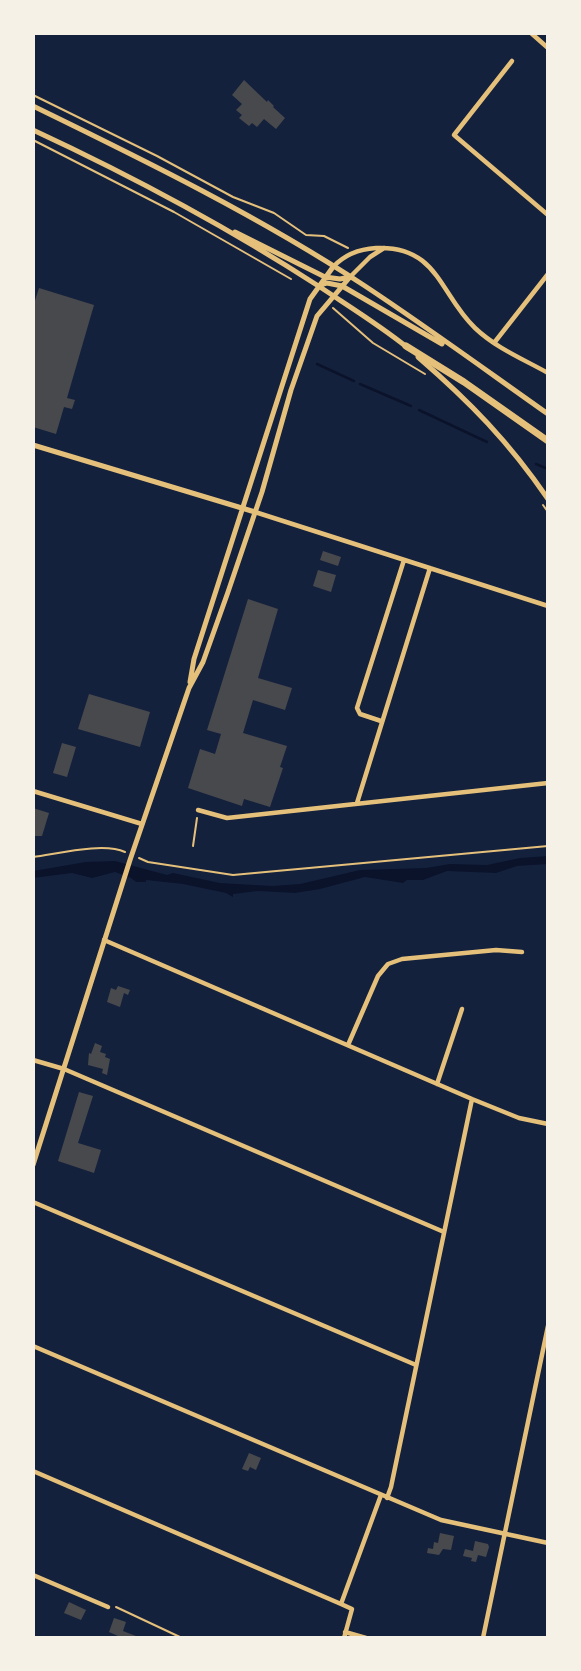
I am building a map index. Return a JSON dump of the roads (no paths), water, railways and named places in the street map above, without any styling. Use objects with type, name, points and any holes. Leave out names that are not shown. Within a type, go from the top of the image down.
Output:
[{"type":"highway","points":[[406,346],[464,382],[548,441]]},
{"type":"street","points":[[531,33],[548,48]]},
{"type":"street","points":[[512,61],[454,135],[548,215]]},
{"type":"street","points":[[33,106],[177,176],[350,277],[548,414]]},
{"type":"street","points":[[33,130],[199,215],[301,262],[326,277],[350,277]]},
{"type":"street","points":[[199,215],[318,286],[406,346],[492,426],[521,460],[548,499]]},
{"type":"street","points":[[33,1165],[142,824],[190,688],[203,662],[255,512],[290,390],[313,327],[322,308],[350,277],[370,257],[385,248]]},
{"type":"street","points":[[190,688],[194,659],[310,299],[339,261],[354,252],[385,248],[408,253],[429,266],[439,277],[469,322],[494,343],[548,373]]},
{"type":"street","points":[[494,343],[548,274]]},
{"type":"street","points":[[318,286],[342,286],[470,359]]},
{"type":"street","points":[[33,445],[255,512],[548,606]]},
{"type":"street","points":[[381,721],[360,714],[357,708],[404,560]]},
{"type":"street","points":[[357,803],[430,568]]},
{"type":"street","points":[[198,810],[227,818],[548,783]]},
{"type":"street","points":[[33,791],[142,824]]},
{"type":"street","points":[[104,940],[472,1099],[519,1118],[548,1124]]},
{"type":"street","points":[[348,1045],[378,976],[388,964],[401,959],[456,953],[496,950],[522,952]]},
{"type":"street","points":[[437,1084],[462,1009]]},
{"type":"street","points":[[33,1060],[64,1069],[444,1232]]},
{"type":"street","points":[[387,1498],[472,1099]]},
{"type":"street","points":[[33,1202],[416,1365]]},
{"type":"street","points":[[483,1638],[548,1326]]},
{"type":"street","points":[[33,1346],[441,1520],[548,1543]]},
{"type":"street","points":[[33,1471],[352,1609],[345,1635],[366,1638]]},
{"type":"street","points":[[341,1604],[381,1495]]},
{"type":"street","points":[[33,1575],[109,1606]]},
{"type":"water","points":[[548,856],[548,864],[517,866],[496,873],[447,871],[423,880],[407,880],[403,883],[365,877],[295,893],[258,891],[233,894],[233,897],[226,893],[183,884],[146,880],[136,882],[115,872],[92,878],[72,873],[33,878],[33,871],[86,862],[115,861],[167,875],[173,873],[220,883],[272,886],[300,884],[360,870],[426,868],[450,864],[487,865],[520,858]]},
{"type":"waterway","points":[[317,364],[354,381]]},
{"type":"waterway","points":[[360,384],[411,406]]},
{"type":"waterway","points":[[419,410],[487,442]]},
{"type":"waterway","points":[[536,464],[548,469]]}]
